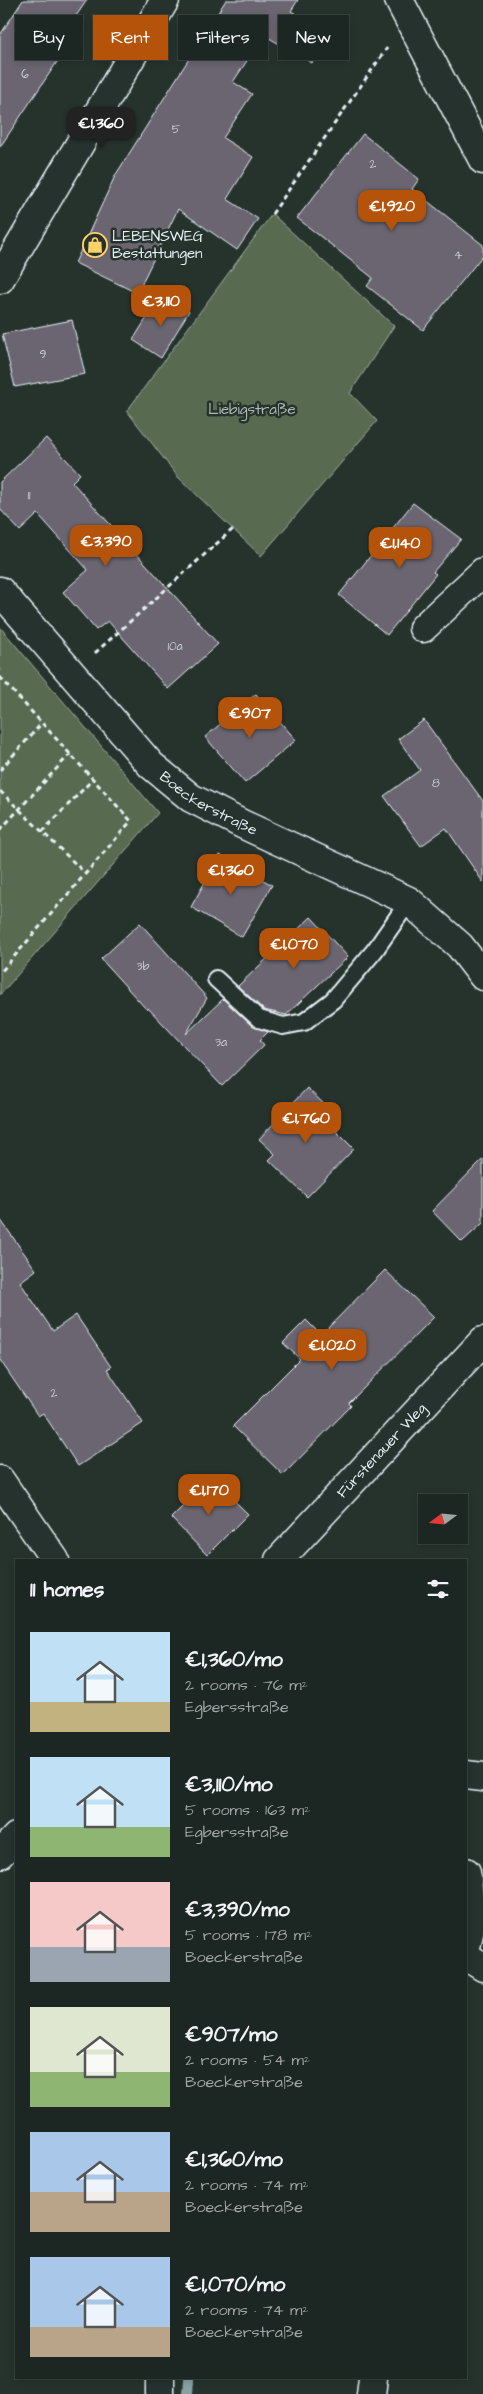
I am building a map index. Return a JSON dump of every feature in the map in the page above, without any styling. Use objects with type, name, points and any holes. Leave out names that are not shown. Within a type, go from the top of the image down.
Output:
[{"type":"street","points":[[0,279],[165,0]]},
{"type":"street","points":[[404,8],[483,160]]},
{"type":"street","points":[[423,628],[483,572]]},
{"type":"street","name":"Boeckerstraße","points":[[0,591],[151,765],[191,798],[242,824],[409,901],[460,946],[483,976]]},
{"type":"street","name":"Fürstenauer Weg","points":[[281,1559],[483,1341]]},
{"type":"street","points":[[0,1480],[54,1559]]},
{"type":"street","points":[[467,1776],[483,1777]]},
{"type":"street","points":[[0,1854],[15,1838]]},
{"type":"street","points":[[467,1880],[472,1920],[467,1942]]},
{"type":"street","points":[[467,1957],[483,1967]]},
{"type":"street","points":[[160,2379],[160,2394]]},
{"type":"street","points":[[371,2394],[374,2379]]},
{"type":"lane","points":[[216,979],[259,1019],[283,1026],[304,1022],[333,1000],[375,950],[409,901]]},
{"type":"path","points":[[272,214],[404,8]]},
{"type":"path","points":[[72,673],[233,530]]},
{"type":"path","points":[[0,677],[132,822],[0,973]]},
{"type":"path","points":[[0,770],[42,723]]},
{"type":"path","points":[[0,830],[70,754]]},
{"type":"path","points":[[42,832],[93,779]]},
{"type":"path","points":[[0,791],[86,874]]},
{"type":"green space","name":"Liebigstraße","points":[[272,214],[394,326],[350,393],[377,421],[261,556],[178,477],[127,411]]},
{"type":"green space","points":[[0,627],[158,813],[0,995]]},
{"type":"building","points":[[23,0],[87,0],[77,15],[15,15],[15,60],[58,60],[0,147],[0,35]]},
{"type":"building","points":[[226,0],[298,0],[291,11],[298,15],[278,15],[278,43],[268,37],[268,15],[217,15]]},
{"type":"building","points":[[188,60],[248,60],[233,82],[252,94],[223,138],[253,157],[227,199],[258,219],[237,250],[178,209],[137,293],[75,263],[115,176]]},
{"type":"building","points":[[363,134],[419,179],[412,189],[483,245],[483,255],[423,330],[367,286],[373,278],[297,218]]},
{"type":"building","points":[[171,300],[189,311],[161,358],[133,340],[156,303]]},
{"type":"building","points":[[72,320],[85,374],[15,387],[2,334]]},
{"type":"building","points":[[46,438],[80,474],[72,482],[218,644],[168,689],[108,621],[96,630],[63,592],[88,570],[38,514],[20,531],[0,509],[0,482]]},
{"type":"building","points":[[413,503],[461,539],[433,572],[436,574],[387,635],[339,595]]},
{"type":"building","points":[[256,694],[296,740],[245,783],[205,737]]},
{"type":"building","points":[[424,720],[483,801],[483,882],[446,828],[421,846],[384,796],[420,770],[398,739]]},
{"type":"building","points":[[220,855],[272,885],[242,937],[191,907]]},
{"type":"building","points":[[311,917],[348,957],[286,1015],[264,1010],[238,986]]},
{"type":"building","points":[[140,923],[207,998],[186,1034],[223,999],[252,1026],[268,1032],[260,1040],[264,1045],[222,1086],[148,1008],[147,1010],[101,959]]},
{"type":"building","points":[[307,1088],[327,1107],[320,1115],[354,1149],[307,1197],[269,1160],[275,1154],[259,1139]]},
{"type":"building","points":[[483,1159],[483,1223],[462,1242],[432,1211]]},
{"type":"building","points":[[0,1219],[36,1270],[20,1282],[53,1331],[76,1315],[111,1367],[107,1369],[143,1423],[78,1466],[43,1413],[38,1416],[0,1360]]},
{"type":"building","points":[[385,1270],[434,1317],[349,1403],[351,1406],[283,1475],[233,1426],[300,1359],[283,1343],[306,1320],[321,1335]]},
{"type":"building","points":[[211,1478],[248,1514],[207,1555],[171,1518]]},
{"type":"waterway","points":[[188,2394],[189,2379]]},
{"type":"place","name":"LEBENSWEG Bestattungen","points":[[95,245]]}]
